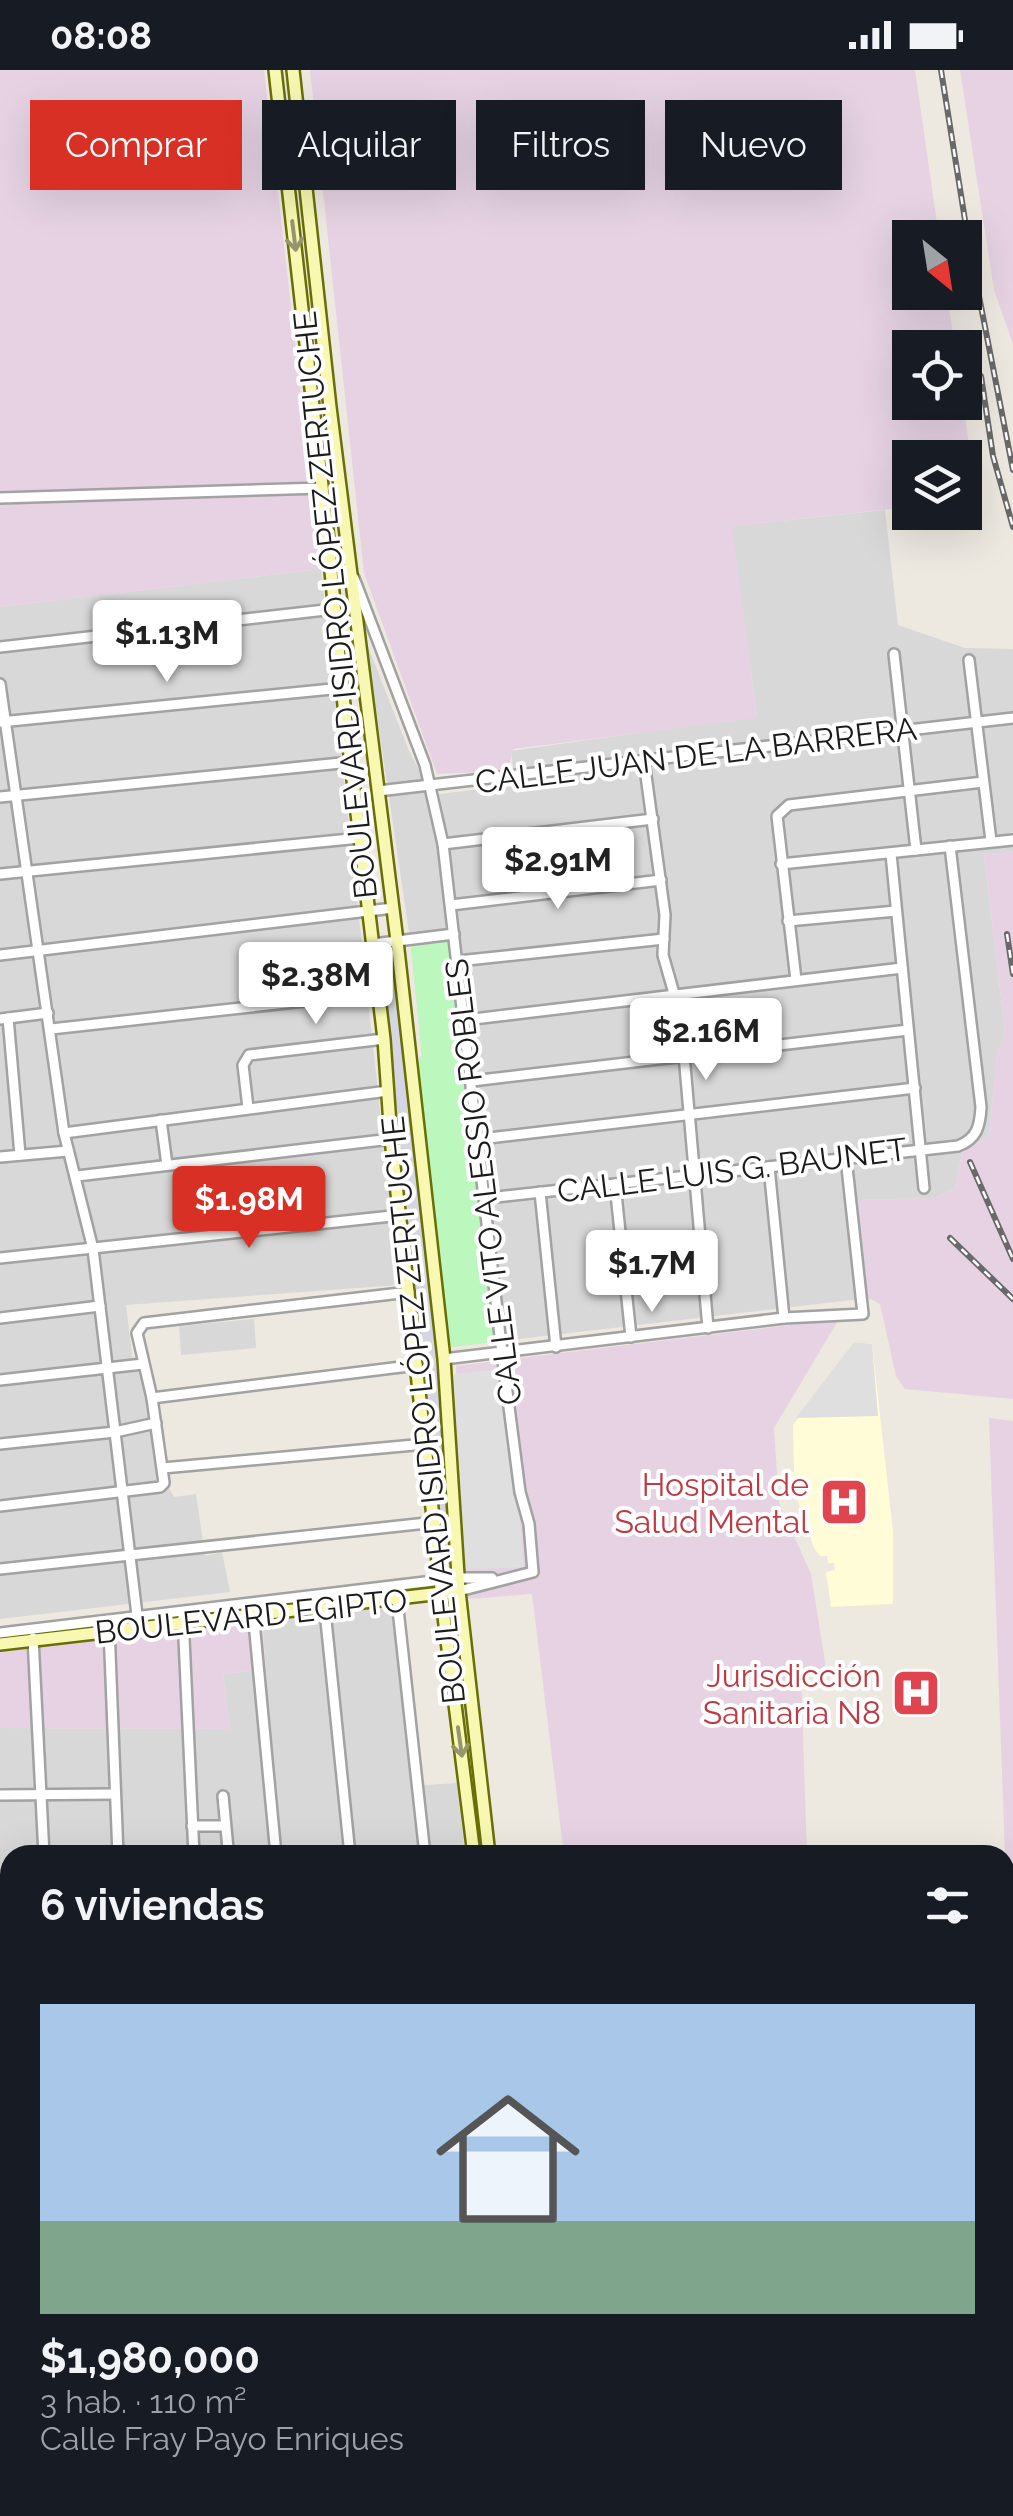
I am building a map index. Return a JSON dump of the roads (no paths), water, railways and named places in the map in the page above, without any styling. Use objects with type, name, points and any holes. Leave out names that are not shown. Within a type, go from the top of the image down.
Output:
[{"type":"main road","name":"BOULEVARD ISIDRO LÓPEZ ZERTUCHE","points":[[274,70],[278,100]]},
{"type":"main road","name":"BOULEVARD ISIDRO LÓPEZ ZERTUCHE","points":[[293,70],[297,100]]},
{"type":"main road","name":"BOULEVARD ISIDRO LÓPEZ ZERTUCHE","points":[[289,190],[384,1039],[424,1444],[473,1845]]},
{"type":"main road","name":"BOULEVARD ISIDRO LÓPEZ ZERTUCHE","points":[[307,190],[444,1359],[458,1584],[488,1845]]},
{"type":"main road","points":[[302,306],[320,306]]},
{"type":"main road","name":"BOULEVARD EGIPTO","points":[[0,1644],[32,1635],[184,1616],[253,1609],[326,1608],[443,1594],[458,1584]]},
{"type":"street","points":[[0,498],[322,488]]},
{"type":"street","name":"CALLE VITO ALESSIO ROBLES","points":[[350,566],[432,786],[444,844],[502,1352],[533,1572]]},
{"type":"street","points":[[0,647],[334,610]]},
{"type":"street","points":[[894,654],[916,850]]},
{"type":"street","points":[[970,660],[990,841]]},
{"type":"street","points":[[0,684],[64,1133],[92,1249],[136,1615]]},
{"type":"street","points":[[3,721],[342,688]]},
{"type":"street","name":"CALLE JUAN DE LA BARRERA","points":[[378,791],[1013,718]]},
{"type":"street","points":[[644,761],[661,880],[663,955],[675,997],[684,1055],[708,1328]]},
{"type":"street","points":[[0,797],[351,762]]},
{"type":"street","points":[[796,980],[777,816],[789,805],[983,782]]},
{"type":"street","points":[[444,844],[653,819]]},
{"type":"street","points":[[0,874],[360,838]]},
{"type":"street","points":[[781,864],[1013,840]]},
{"type":"street","name":"CALLE LUIS G. BAUNET","points":[[486,1198],[958,1146],[974,1136],[980,1124],[980,1093],[950,846]]},
{"type":"street","points":[[891,854],[924,1188]]},
{"type":"street","points":[[451,905],[661,880]]},
{"type":"street","points":[[0,955],[393,908]]},
{"type":"street","points":[[788,921],[896,911]]},
{"type":"street","points":[[373,944],[454,934]]},
{"type":"street","points":[[458,961],[664,939]]},
{"type":"street","points":[[464,1020],[902,968]]},
{"type":"street","points":[[51,1029],[378,993]]},
{"type":"street","points":[[20,1155],[4,1018],[48,1013]]},
{"type":"street","points":[[472,1081],[908,1030]]},
{"type":"street","points":[[248,1108],[243,1065],[249,1056],[384,1039]]},
{"type":"street","points":[[480,1139],[916,1088]]},
{"type":"street","points":[[64,1133],[388,1091]]},
{"type":"street","points":[[160,1120],[166,1165]]},
{"type":"street","points":[[77,1176],[392,1139]]},
{"type":"street","points":[[0,1157],[68,1152]]},
{"type":"street","points":[[444,1359],[784,1318],[863,1314],[846,1158]]},
{"type":"street","points":[[769,1167],[784,1318]]},
{"type":"street","points":[[615,1184],[631,1337]]},
{"type":"street","points":[[540,1192],[556,1347]]},
{"type":"street","points":[[0,1258],[401,1215]]},
{"type":"street","points":[[0,1506],[160,1487],[164,1474],[137,1333],[144,1323],[409,1292]]},
{"type":"street","points":[[0,1318],[100,1306]]},
{"type":"street","points":[[0,1380],[143,1364]]},
{"type":"street","points":[[152,1398],[417,1366]]},
{"type":"street","points":[[0,1444],[115,1432],[156,1423]]},
{"type":"street","points":[[164,1474],[424,1444]]},
{"type":"street","points":[[0,1569],[436,1522]]},
{"type":"street","name":"BOULEVARD EGIPTO","points":[[253,1609],[323,1594],[441,1580],[458,1584],[533,1572]]},
{"type":"street","points":[[323,1594],[349,1845]]},
{"type":"street","points":[[397,1600],[424,1845]]},
{"type":"street","points":[[253,1609],[275,1845]]},
{"type":"street","name":"BOULEVARD EGIPTO","points":[[109,1626],[136,1615],[184,1616]]},
{"type":"street","points":[[184,1616],[193,1845]]},
{"type":"street","points":[[109,1626],[117,1845]]},
{"type":"street","name":"BOULEVARD EGIPTO","points":[[0,1634],[32,1635]]},
{"type":"street","points":[[32,1635],[44,1845]]},
{"type":"street","points":[[0,1795],[114,1794]]},
{"type":"street","points":[[223,1796],[228,1845]]},
{"type":"street","points":[[192,1826],[226,1826]]},
{"type":"railway","points":[[941,70],[969,245],[1013,470]]},
{"type":"railway","points":[[982,383],[993,456],[1013,527]]},
{"type":"railway","points":[[1007,934],[1013,974]]},
{"type":"railway","points":[[970,1162],[1013,1259]]},
{"type":"railway","points":[[950,1238],[1013,1299]]},
{"type":"place","name":"Hospital de Salud Mental","points":[[844,1502]]},
{"type":"place","name":"Jurisdicción Sanitaria N8","points":[[916,1693]]}]
